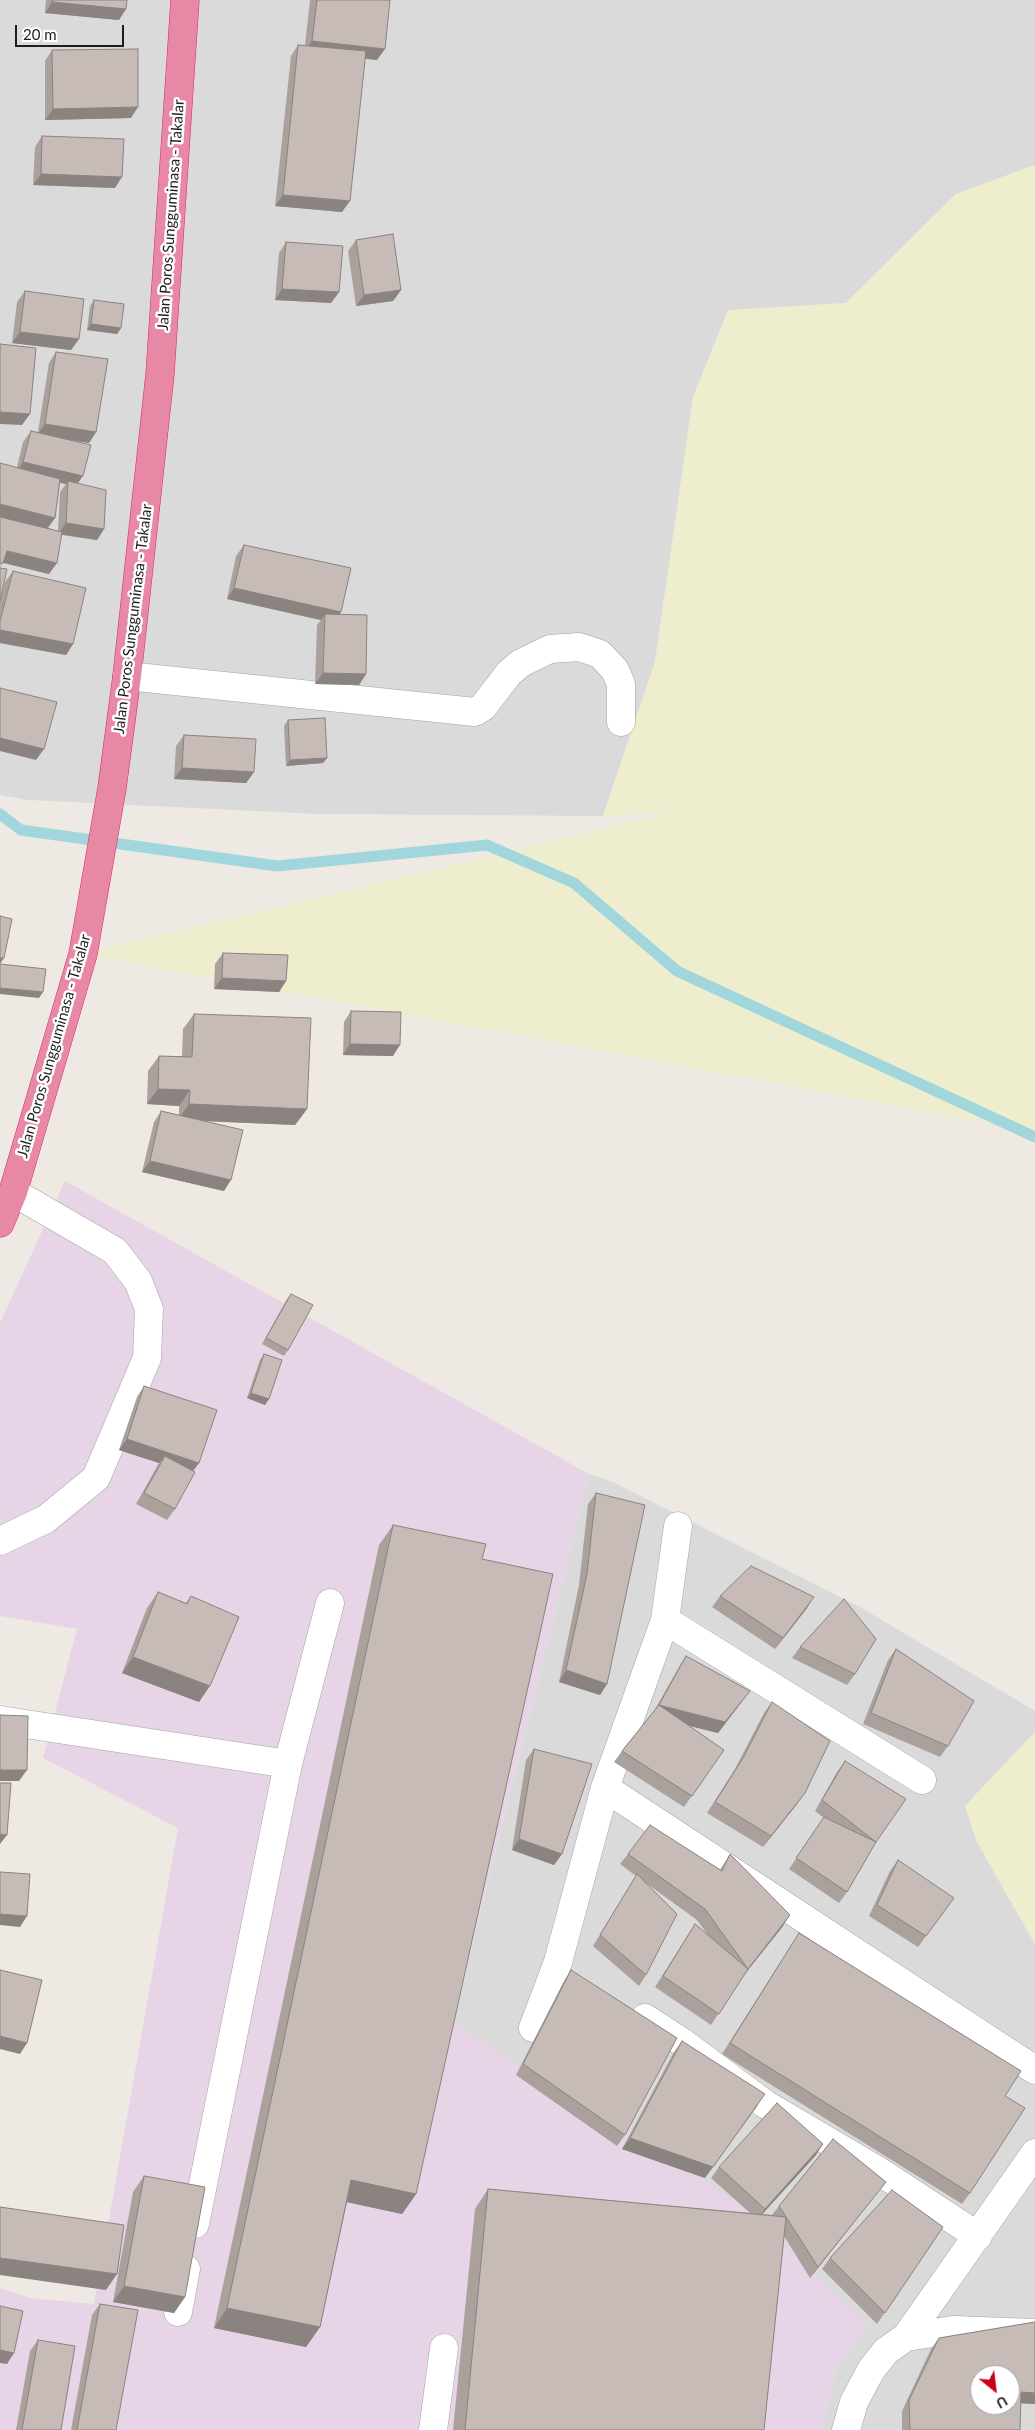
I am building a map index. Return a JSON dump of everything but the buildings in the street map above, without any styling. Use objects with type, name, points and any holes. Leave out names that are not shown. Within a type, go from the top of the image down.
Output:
[{"type":"highway","name":"Jalan Poros Sungguminasa - Takalar","points":[[0,1223],[13,1192],[83,954],[112,788],[127,676],[160,374],[185,0]]},
{"type":"street","points":[[127,676],[475,712],[483,707],[509,673],[521,663],[550,649],[579,648],[600,654],[615,670],[621,684],[622,722]]},
{"type":"street","points":[[0,1540],[46,1519],[96,1478],[147,1358],[148,1309],[138,1281],[115,1251],[13,1192]]},
{"type":"street","points":[[533,2028],[567,1968],[605,1788],[665,1620],[678,1526]]},
{"type":"street","points":[[178,2312],[288,1764],[330,1603]]},
{"type":"street","points":[[665,1620],[922,1780]]},
{"type":"street","points":[[0,1720],[288,1764]]},
{"type":"street","points":[[605,1788],[1035,2070]]},
{"type":"street","points":[[624,2005],[682,2042],[765,2104],[877,2170],[978,2236]]},
{"type":"street","points":[[846,2430],[854,2402],[871,2370],[886,2351],[906,2337],[1035,2154]]},
{"type":"street","points":[[906,2337],[953,2330],[1035,2333]]},
{"type":"street","points":[[433,2430],[444,2348]]},
{"type":"shaded area","points":[[0,0],[1035,0],[1035,165],[956,194],[846,303],[728,311],[693,397],[655,662],[603,816],[319,814],[29,800],[0,795]]},
{"type":"shaded area","points":[[65,1181],[589,1474],[453,2023],[738,2203],[869,2325],[835,2371],[822,2430],[0,2430],[0,2288],[30,2298],[94,2304],[178,1828],[43,1758],[77,1629],[0,1616],[0,1323]]},
{"type":"shaded area","points":[[589,1474],[613,1482],[860,1607],[1035,1711],[1035,1732],[965,1806],[977,1842],[1035,1944],[1035,2430],[822,2430],[835,2371],[869,2325],[453,2023]]},
{"type":"green space","points":[[1035,165],[1035,1132],[83,954],[669,813],[603,816],[655,662],[693,397],[728,310],[846,303],[956,194]]},
{"type":"green space","points":[[1035,1732],[1035,1944],[977,1842],[965,1806]]},
{"type":"waterway","points":[[0,814],[21,830],[277,866],[487,845],[574,883],[677,971],[1035,1137]]}]
